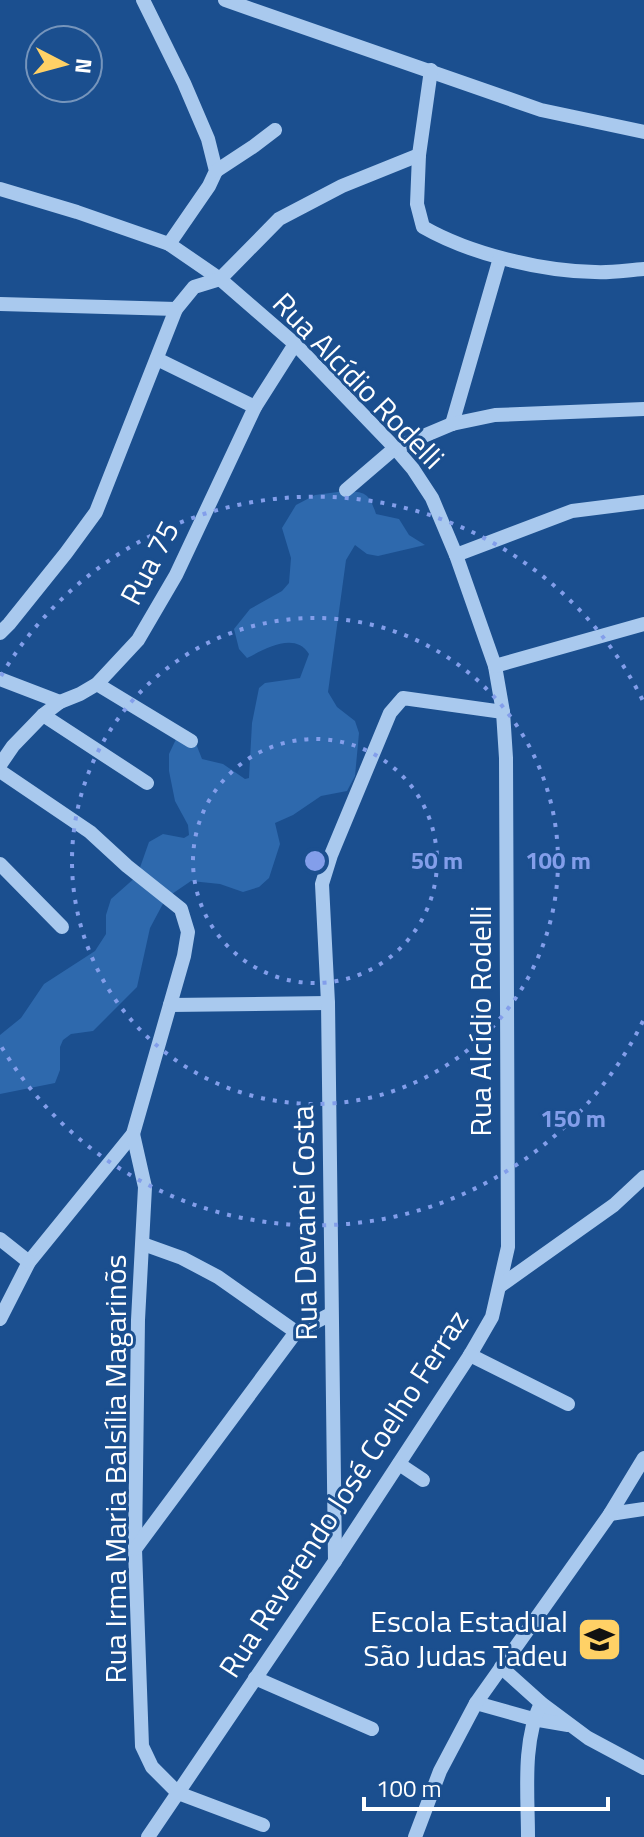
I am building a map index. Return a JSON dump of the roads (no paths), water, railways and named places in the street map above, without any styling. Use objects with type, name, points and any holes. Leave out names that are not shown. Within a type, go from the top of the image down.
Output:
[{"type":"street","points":[[143,0],[208,139],[216,171]]},
{"type":"street","points":[[225,0],[541,110],[644,132]]},
{"type":"street","points":[[431,70],[419,155],[417,204],[423,227],[440,237],[500,258],[595,272],[644,269]]},
{"type":"street","points":[[169,244],[216,171],[275,130]]},
{"type":"street","points":[[0,633],[96,512],[176,309],[194,287],[220,279],[279,219],[342,186],[419,155]]},
{"type":"street","name":"Rua Alcídio Rodelli","points":[[0,189],[169,244],[220,279],[295,344],[395,448],[432,498],[456,555],[495,666],[503,712],[506,758],[508,1247],[500,1286]]},
{"type":"street","points":[[452,424],[500,258]]},
{"type":"street","points":[[0,304],[176,309]]},
{"type":"street","name":"Rua 75","points":[[0,768],[13,746],[43,715],[60,702],[97,684],[138,640],[176,575],[255,407],[295,344]]},
{"type":"street","points":[[157,359],[255,407]]},
{"type":"street","points":[[346,490],[395,448],[452,424],[495,415],[644,409]]},
{"type":"street","points":[[456,555],[572,511],[644,502]]},
{"type":"street","points":[[495,666],[644,624]]},
{"type":"street","points":[[0,679],[60,702]]},
{"type":"street","points":[[97,684],[191,741]]},
{"type":"street","name":"Rua Devanei Costa","points":[[335,1561],[328,1003],[322,884],[390,713],[403,698],[503,712]]},
{"type":"street","points":[[43,715],[147,783]]},
{"type":"street","points":[[0,768],[90,832],[140,875],[182,915],[188,932],[184,956],[133,1134],[29,1262],[0,1319]]},
{"type":"street","points":[[0,864],[62,927]]},
{"type":"street","points":[[170,1005],[328,1003]]},
{"type":"street","name":"Rua Irma Maria Balsília Magarinõs","points":[[133,1134],[145,1187],[138,1320],[135,1549],[142,1746],[152,1767],[178,1793]]},
{"type":"street","name":"Rua Reverendo José Coelho Ferraz","points":[[148,1837],[470,1355],[492,1317],[500,1286],[614,1205],[644,1177]]},
{"type":"street","points":[[0,1239],[29,1262]]},
{"type":"street","points":[[143,1244],[182,1258],[218,1277],[296,1332]]},
{"type":"street","points":[[135,1549],[296,1332],[331,1314]]},
{"type":"street","points":[[470,1355],[568,1404]]},
{"type":"street","points":[[415,1837],[440,1771],[476,1703],[610,1514],[644,1459]]},
{"type":"street","points":[[399,1464],[423,1480]]},
{"type":"street","points":[[610,1514],[644,1509]]},
{"type":"street","points":[[501,1667],[541,1703],[588,1738],[644,1768]]},
{"type":"street","points":[[255,1678],[372,1729]]},
{"type":"street","points":[[476,1703],[572,1726]]},
{"type":"street","points":[[528,1837],[529,1753],[533,1719],[541,1703]]},
{"type":"street","points":[[178,1793],[263,1825]]},
{"type":"place","name":"Escola Estadual São Judas Tadeu","points":[[599,1639]]}]
